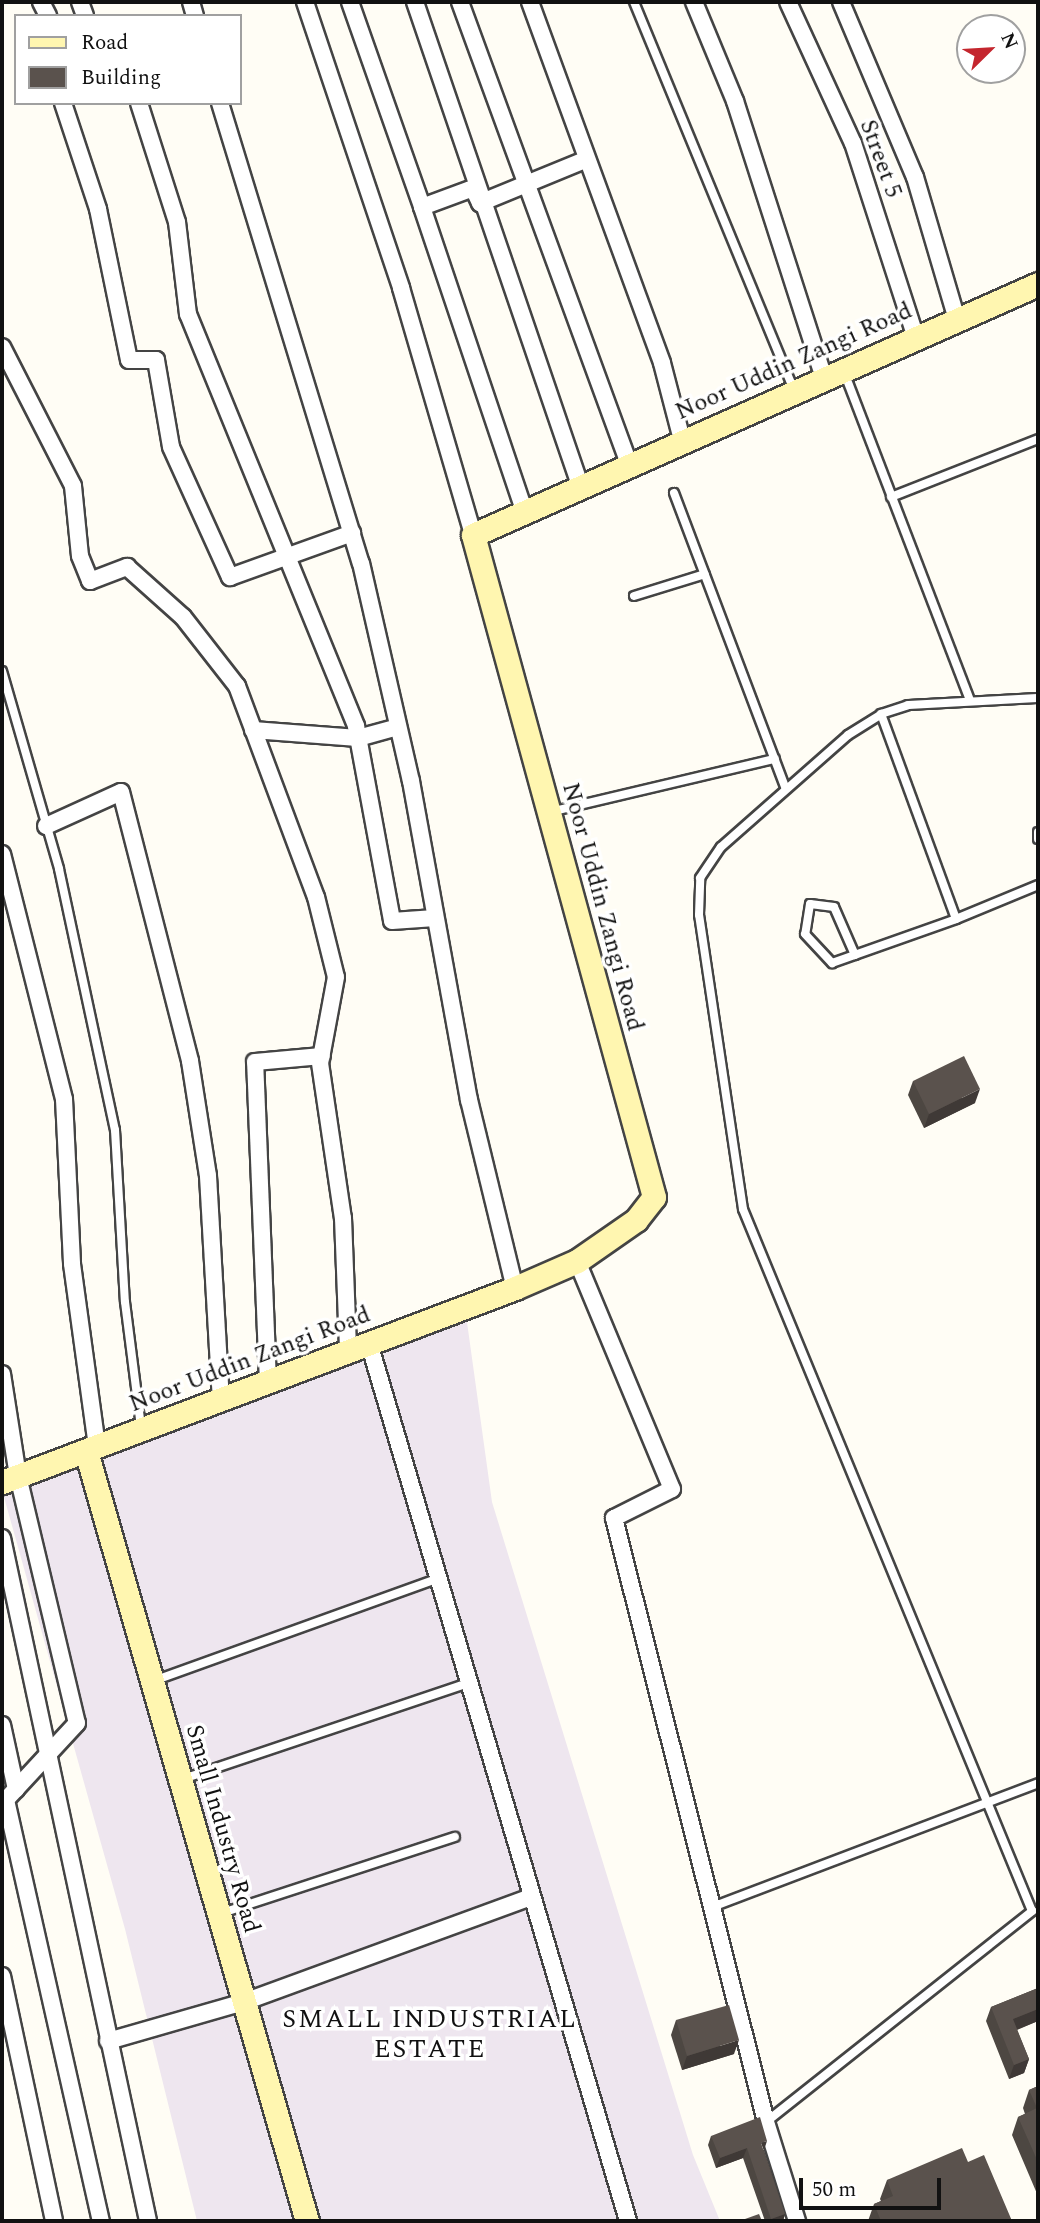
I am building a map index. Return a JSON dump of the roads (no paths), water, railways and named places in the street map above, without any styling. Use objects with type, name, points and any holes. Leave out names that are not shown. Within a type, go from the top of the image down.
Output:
[{"type":"street","points":[[305,2],[401,288],[474,535]]},
{"type":"street","points":[[350,2],[524,510]]},
{"type":"street","points":[[415,2],[480,203],[580,485]]},
{"type":"street","points":[[460,2],[629,464]]},
{"type":"street","points":[[530,2],[585,160],[662,363],[682,440]]},
{"type":"street","points":[[694,2],[735,101],[834,374]]},
{"type":"street","name":"Street 5","points":[[789,2],[853,143],[916,338]]},
{"type":"street","points":[[841,2],[915,177],[957,320]]},
{"type":"street","points":[[64,105],[98,209],[129,360],[156,360],[171,447],[229,577],[352,533]]},
{"type":"street","points":[[140,105],[177,222],[188,314],[358,738],[392,921],[435,918]]},
{"type":"street","points":[[221,105],[352,533],[398,727],[469,1100],[514,1288]]},
{"type":"street","points":[[480,203],[585,160]]},
{"type":"street","points":[[422,207],[472,188],[480,203]]},
{"type":"street","name":"Noor Uddin Zangi Road","points":[[10,1479],[514,1288],[577,1261],[636,1220],[654,1197],[474,535],[580,485],[1038,284]]},
{"type":"street","points":[[2,347],[73,486],[79,556],[90,581],[127,567],[183,617],[237,686],[316,897],[336,977],[322,1056],[358,1347],[436,1578],[528,1898],[628,2221]]},
{"type":"street","points":[[253,730],[358,738],[398,727]]},
{"type":"street","points":[[46,826],[121,792],[190,1061],[208,1176],[221,1401]]},
{"type":"street","points":[[2,854],[64,1099],[72,1264],[92,1448]]},
{"type":"street","points":[[268,1383],[255,1062],[322,1056]]},
{"type":"street","points":[[577,1261],[672,1489],[614,1518],[766,2122],[797,2221]]},
{"type":"street","points":[[2,1374],[10,1479],[76,1723],[8,1798]]},
{"type":"street","name":"Small Industry Road","points":[[92,1448],[152,1681],[307,2221]]},
{"type":"street","points":[[2,1538],[45,1759],[148,2221]]},
{"type":"street","points":[[2,1725],[8,1798],[101,2221]]},
{"type":"street","points":[[108,2040],[244,2002],[528,1898]]},
{"type":"street","points":[[2,1976],[54,2221]]},
{"type":"lane","points":[[634,2],[794,391]]},
{"type":"lane","points":[[834,374],[891,497],[970,700]]},
{"type":"lane","points":[[891,497],[1038,439]]},
{"type":"lane","points":[[674,493],[786,789]]},
{"type":"lane","points":[[635,596],[705,574]]},
{"type":"lane","points":[[2,671],[46,826],[115,1130],[125,1302],[141,1430]]},
{"type":"lane","points":[[766,2122],[1032,1911],[743,1209],[699,915],[700,878],[721,847],[786,789],[881,714],[908,705],[1038,698]]},
{"type":"lane","points":[[881,714],[956,919]]},
{"type":"lane","points":[[549,812],[775,758]]},
{"type":"lane","points":[[1038,832],[1038,839]]},
{"type":"lane","points":[[855,955],[834,907],[810,904],[805,934],[832,962],[855,955],[956,919],[1038,885]]},
{"type":"lane","points":[[152,1681],[436,1578]]},
{"type":"lane","points":[[181,1779],[466,1684]]},
{"type":"lane","points":[[712,1907],[1038,1783]]},
{"type":"lane","points":[[219,1914],[455,1837]]},
{"type":"district","name":"SMALL INDUSTRIAL ESTATE","points":[[430,2035]]}]
